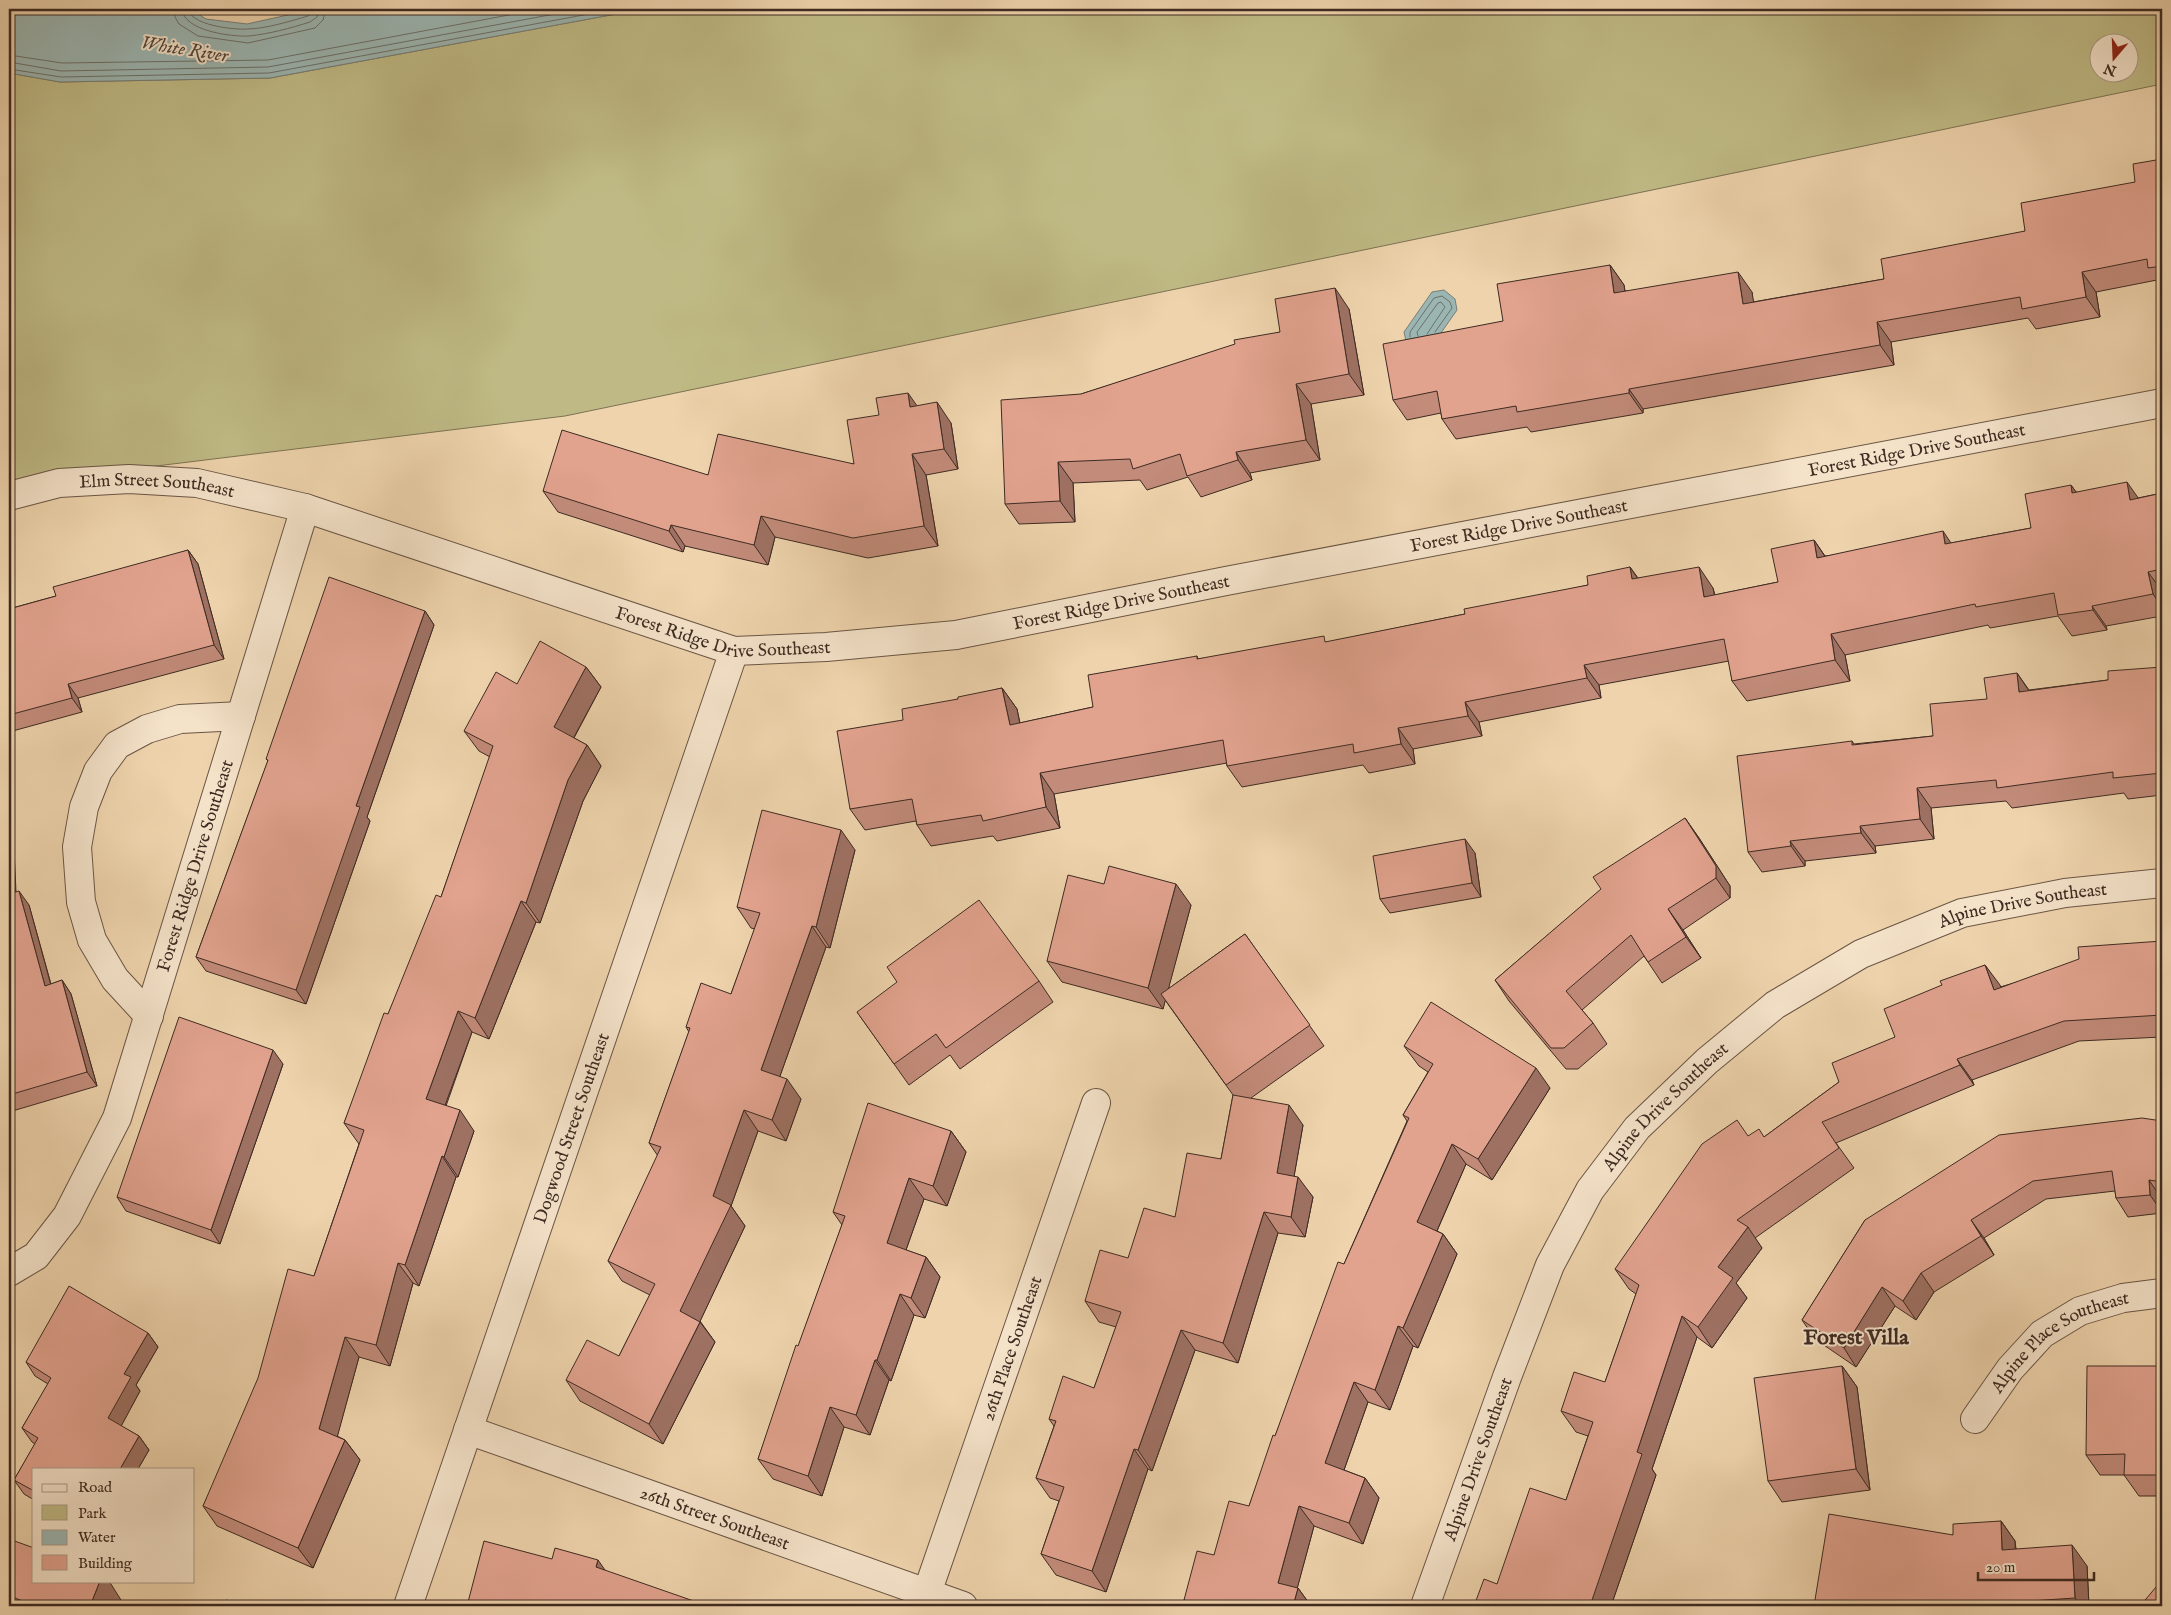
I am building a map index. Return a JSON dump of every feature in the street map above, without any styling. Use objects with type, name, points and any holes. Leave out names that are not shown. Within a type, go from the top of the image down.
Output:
[{"type":"street","name":"Forest Ridge Drive Southeast","points":[[9,1272],[36,1256],[67,1216],[117,1118],[305,508],[734,651],[826,647],[956,634],[1245,577],[2162,403]]},
{"type":"street","name":"Elm Street Southeast","points":[[9,496],[59,483],[129,478],[197,483],[305,508]]},
{"type":"street","name":"Dogwood Street Southeast","points":[[408,1606],[734,651]]},
{"type":"street","points":[[149,1016],[115,979],[92,940],[81,902],[77,847],[84,808],[98,771],[117,745],[147,729],[180,719],[241,716]]},
{"type":"street","name":"Alpine Drive Southeast","points":[[1425,1606],[1507,1377],[1550,1265],[1590,1190],[1644,1121],[1707,1061],[1775,1004],[1861,954],[1962,913],[2065,893],[2162,884]]},
{"type":"street","name":"26th Place Southeast","points":[[927,1593],[1096,1104]]},
{"type":"street","name":"Alpine Place Southeast","points":[[1975,1419],[2010,1369],[2042,1334],[2080,1311],[2123,1298],[2162,1293]]},
{"type":"street","name":"26th Street Southeast","points":[[468,1430],[963,1606]]},
{"type":"green space","points":[[643,9],[2162,9],[2162,84],[565,416],[9,484],[9,73],[60,82],[270,78]]},
{"type":"water","name":"White River","points":[[9,9],[190,9],[206,19],[247,24],[315,9],[643,9],[270,78],[60,82],[9,73]]},
{"type":"water","points":[[1444,290],[1455,299],[1457,310],[1429,350],[1406,341],[1404,332],[1432,292]]},
{"type":"building","points":[[2162,159],[2162,266],[2148,268],[2147,259],[2082,272],[2086,297],[2022,309],[2020,297],[1877,322],[1880,345],[1629,389],[1629,393],[1517,412],[1516,406],[1442,419],[1437,391],[1393,400],[1383,344],[1503,321],[1497,284],[1610,265],[1614,293],[1738,272],[1743,304],[1884,279],[1881,259],[2025,231],[2021,203],[2135,182],[2133,164]]},
{"type":"building","points":[[1335,288],[1349,374],[1296,384],[1306,440],[1236,452],[1238,460],[1187,476],[1180,454],[1133,469],[1130,459],[1058,462],[1060,501],[1005,504],[1001,400],[1081,394],[1235,344],[1234,340],[1280,332],[1275,299]]},
{"type":"building","points":[[908,393],[910,407],[937,402],[944,449],[912,454],[924,526],[853,538],[761,516],[754,545],[671,525],[669,531],[543,491],[562,430],[708,475],[718,434],[854,464],[847,420],[879,415],[876,398]]},
{"type":"building","points":[[2127,482],[2130,500],[2162,493],[2162,569],[2148,572],[2153,594],[2092,606],[2093,610],[2058,615],[2054,593],[1976,607],[1975,604],[1831,634],[1835,660],[1732,681],[1724,639],[1584,665],[1587,678],[1465,702],[1468,716],[1398,728],[1401,744],[1354,753],[1353,744],[1227,766],[1223,740],[1040,773],[1046,807],[983,821],[981,815],[917,825],[912,799],[850,809],[837,731],[903,720],[902,709],[958,699],[958,697],[1002,688],[1010,725],[1093,707],[1088,675],[1197,656],[1197,659],[1324,636],[1325,642],[1465,614],[1464,609],[1588,585],[1587,576],[1630,567],[1632,579],[1699,567],[1704,597],[1778,582],[1771,549],[1814,540],[1817,558],[1943,531],[1945,544],[2031,528],[2025,494],[2071,485],[2072,493]]},
{"type":"building","points":[[188,550],[214,645],[68,684],[72,698],[9,715],[9,609],[56,596],[53,587]]},
{"type":"building","points":[[329,577],[425,611],[356,806],[360,807],[296,990],[196,957],[268,760],[266,759]]},
{"type":"building","points":[[540,641],[586,667],[554,727],[587,745],[568,780],[526,903],[521,901],[475,1018],[458,1011],[426,1099],[460,1110],[444,1157],[442,1156],[405,1265],[398,1263],[376,1345],[345,1337],[319,1429],[345,1440],[298,1548],[203,1506],[258,1378],[288,1269],[314,1276],[364,1130],[344,1123],[384,1013],[388,1014],[436,895],[441,897],[493,746],[464,731],[496,672],[517,684]]},
{"type":"building","points":[[2162,667],[2162,773],[2113,778],[2113,772],[1997,788],[1996,780],[1917,788],[1920,819],[1860,826],[1861,833],[1790,841],[1791,846],[1748,852],[1737,756],[1852,741],[1852,745],[1933,736],[1930,704],[1987,699],[1984,678],[2017,673],[2019,692],[2108,680],[2108,671]]},
{"type":"building","points":[[762,810],[841,830],[816,927],[812,926],[761,1070],[787,1079],[772,1120],[744,1110],[713,1196],[731,1205],[680,1311],[700,1322],[649,1424],[566,1380],[587,1340],[619,1356],[655,1284],[608,1261],[661,1147],[649,1143],[690,1028],[686,1027],[701,983],[731,994],[760,913],[737,907]]},
{"type":"building","points":[[1685,818],[1716,866],[1716,878],[1668,909],[1686,937],[1648,962],[1631,935],[1566,991],[1593,1023],[1564,1048],[1551,1048],[1495,980],[1601,889],[1593,877]]},
{"type":"building","points":[[1465,839],[1472,883],[1380,899],[1373,856]]},
{"type":"building","points":[[1109,866],[1176,884],[1148,988],[1047,961],[1068,875],[1104,884]]},
{"type":"building","points":[[19,891],[45,986],[62,980],[87,1072],[9,1095],[9,894]]},
{"type":"building","points":[[979,900],[1039,981],[946,1048],[936,1034],[894,1064],[857,1012],[897,982],[887,967]]},
{"type":"building","points":[[1245,934],[1310,1025],[1226,1085],[1161,994]]},
{"type":"building","points":[[2162,941],[2162,1015],[2064,1021],[1957,1059],[1960,1065],[1822,1122],[1839,1148],[1737,1220],[1748,1227],[1718,1267],[1733,1278],[1698,1327],[1682,1316],[1637,1452],[1642,1454],[1590,1606],[1474,1606],[1484,1579],[1497,1584],[1530,1488],[1566,1500],[1593,1422],[1561,1411],[1574,1372],[1605,1382],[1639,1285],[1615,1269],[1702,1144],[1737,1120],[1748,1136],[1759,1129],[1764,1137],[1839,1082],[1832,1063],[1895,1037],[1884,1009],[1942,985],[1940,981],[1985,965],[1994,990],[2079,959],[2078,947]]},
{"type":"building","points":[[1431,1002],[1536,1068],[1478,1159],[1452,1144],[1417,1222],[1443,1234],[1403,1328],[1398,1326],[1375,1390],[1354,1382],[1325,1463],[1365,1478],[1349,1523],[1299,1506],[1278,1583],[1298,1588],[1293,1606],[1207,1606],[1184,1600],[1197,1551],[1214,1555],[1229,1501],[1249,1506],[1273,1435],[1275,1436],[1338,1262],[1344,1264],[1409,1118],[1403,1115],[1433,1064],[1404,1046]]},
{"type":"building","points":[[179,1017],[273,1050],[211,1230],[117,1197]]},
{"type":"building","points":[[1233,1095],[1289,1105],[1277,1173],[1298,1177],[1291,1217],[1264,1212],[1223,1343],[1181,1330],[1138,1450],[1134,1449],[1092,1571],[1041,1554],[1064,1487],[1036,1478],[1056,1421],[1049,1419],[1063,1376],[1094,1388],[1121,1312],[1085,1301],[1100,1250],[1128,1258],[1144,1208],[1175,1217],[1187,1153],[1221,1159]]},
{"type":"building","points":[[868,1103],[951,1131],[933,1186],[909,1178],[887,1243],[926,1257],[911,1298],[900,1294],[856,1415],[830,1407],[808,1476],[758,1459],[796,1345],[798,1346],[845,1216],[833,1212]]},
{"type":"building","points":[[2142,1118],[2162,1121],[2162,1182],[2149,1180],[2150,1195],[2116,1198],[2112,1171],[2033,1181],[1971,1220],[1981,1236],[1921,1273],[1903,1301],[1882,1287],[1844,1348],[1802,1320],[1865,1220],[1999,1135]]},
{"type":"building","points":[[69,1286],[148,1333],[124,1374],[131,1377],[108,1418],[139,1436],[121,1468],[32,1468],[32,1490],[14,1480],[38,1438],[22,1428],[51,1378],[26,1362]]},
{"type":"building","points":[[1842,1366],[1856,1469],[1768,1481],[1754,1378]]},
{"type":"building","points":[[2087,1366],[2162,1366],[2162,1475],[2124,1475],[2125,1454],[2086,1455]]},
{"type":"building","points":[[1829,1514],[1953,1535],[1953,1524],[2001,1521],[2002,1550],[2072,1545],[2075,1598],[1956,1606],[1814,1606]]},
{"type":"building","points":[[9,1539],[32,1547],[32,1582],[100,1582],[90,1606],[37,1606],[9,1596]]},
{"type":"building","points":[[484,1541],[552,1559],[555,1548],[598,1560],[596,1567],[708,1606],[467,1606]]},
{"type":"building","points":[[2162,1580],[2162,1606],[2140,1606]]},
{"type":"building","points":[[226,1600],[246,1606],[223,1606]]},
{"type":"district","name":"Forest Villa","points":[[1856,1336]]}]
